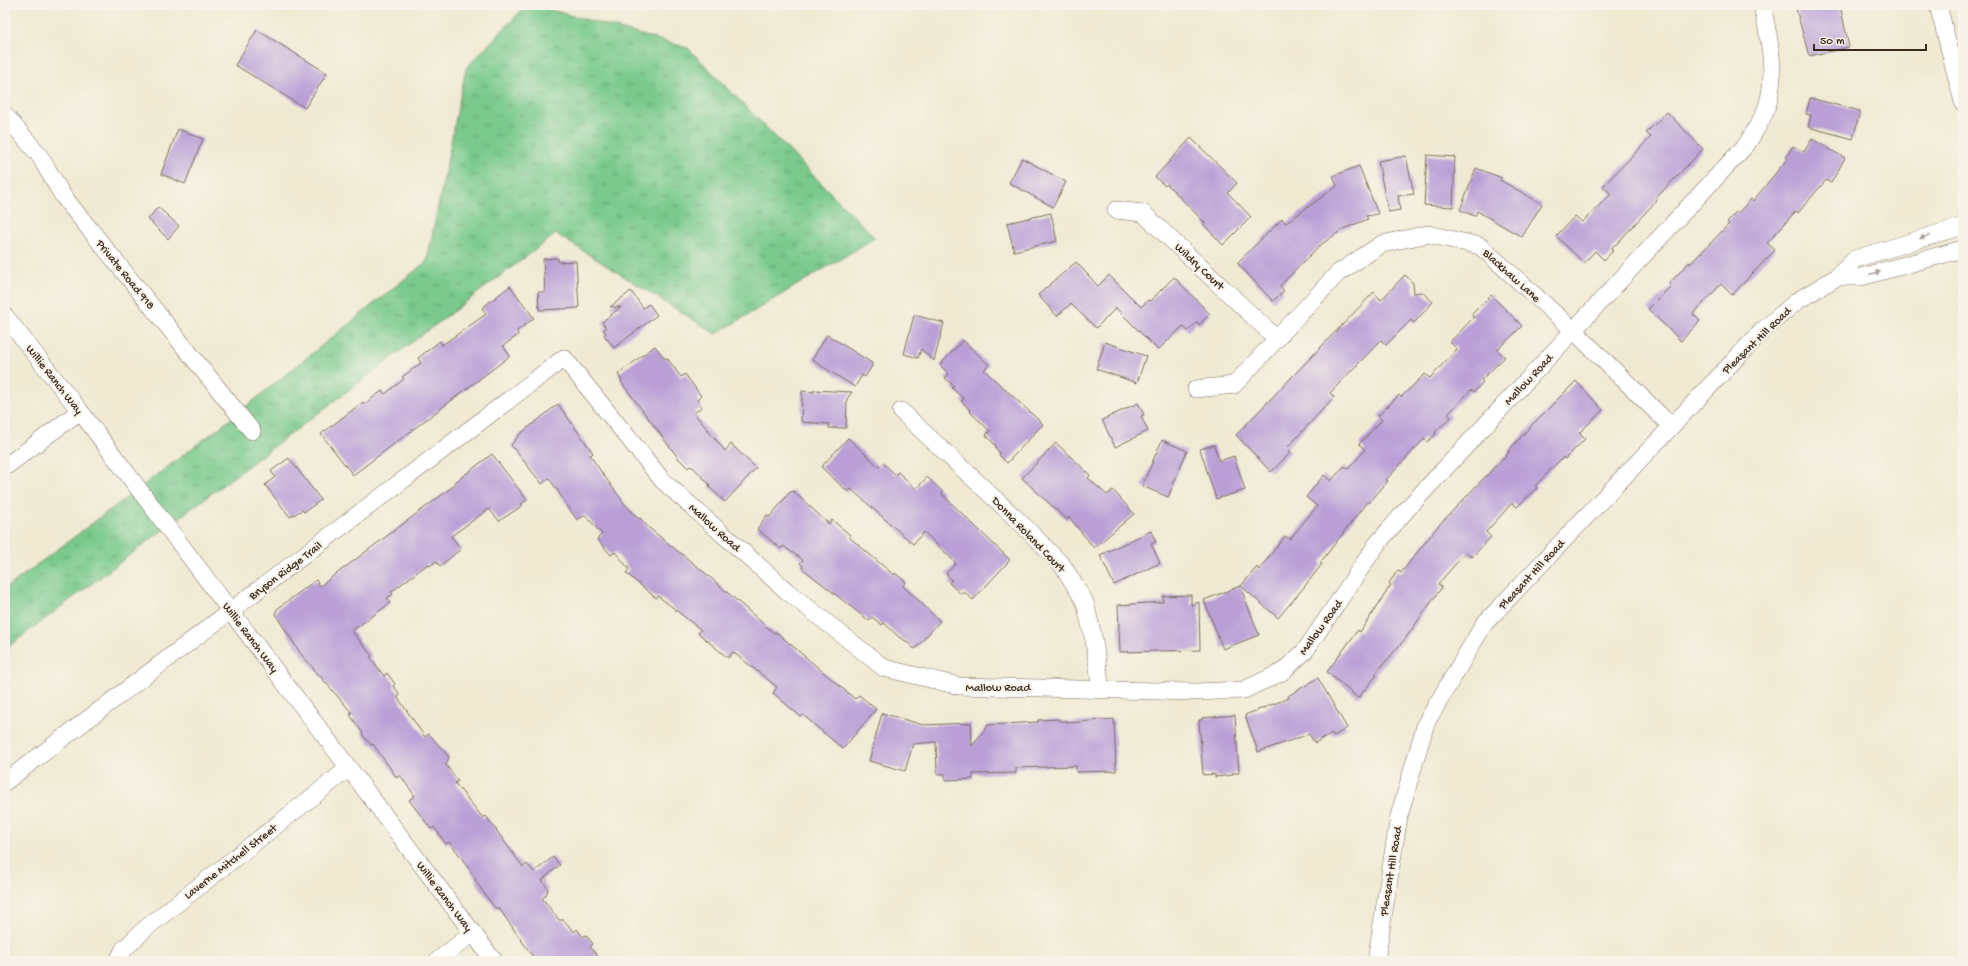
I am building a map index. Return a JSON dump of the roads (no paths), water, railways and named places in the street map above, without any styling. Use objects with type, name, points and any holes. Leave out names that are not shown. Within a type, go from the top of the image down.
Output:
[{"type":"street","name":"Mallow Road","points":[[564,358],[663,481],[788,592],[884,668],[959,686],[1195,692],[1244,690],[1282,672],[1305,651],[1377,544],[1573,330],[1747,144],[1766,110],[1770,94],[1771,43],[1762,5]]},
{"type":"street","points":[[1938,5],[1963,102]]},
{"type":"street","name":"Private Road 918","points":[[5,115],[38,155],[63,196],[252,431]]},
{"type":"street","name":"Wildry Court","points":[[1116,210],[1143,212],[1277,339]]},
{"type":"street","name":"Pleasant Hill Road","points":[[1376,961],[1398,816],[1426,723],[1484,624],[1762,331],[1797,301],[1837,277],[1855,259],[1963,226]]},
{"type":"street","name":"Blackhaw Lane","points":[[1196,388],[1234,385],[1338,273],[1382,244],[1428,234],[1480,246],[1573,330],[1671,426]]},
{"type":"street","points":[[1837,277],[1861,277],[1963,249]]},
{"type":"street","name":"Willie Ranch Way","points":[[5,316],[80,410],[494,961]]},
{"type":"street","name":"Bryson Ridge Trail","points":[[5,782],[564,358]]},
{"type":"street","points":[[5,467],[80,410]]},
{"type":"street","name":"Donna Roland Court","points":[[901,411],[1024,526],[1063,566],[1085,602],[1094,641],[1101,689]]},
{"type":"street","name":"Laverne Mitchell Street","points":[[118,961],[124,949],[146,928],[349,768]]},
{"type":"street","points":[[437,961],[473,934]]}]
